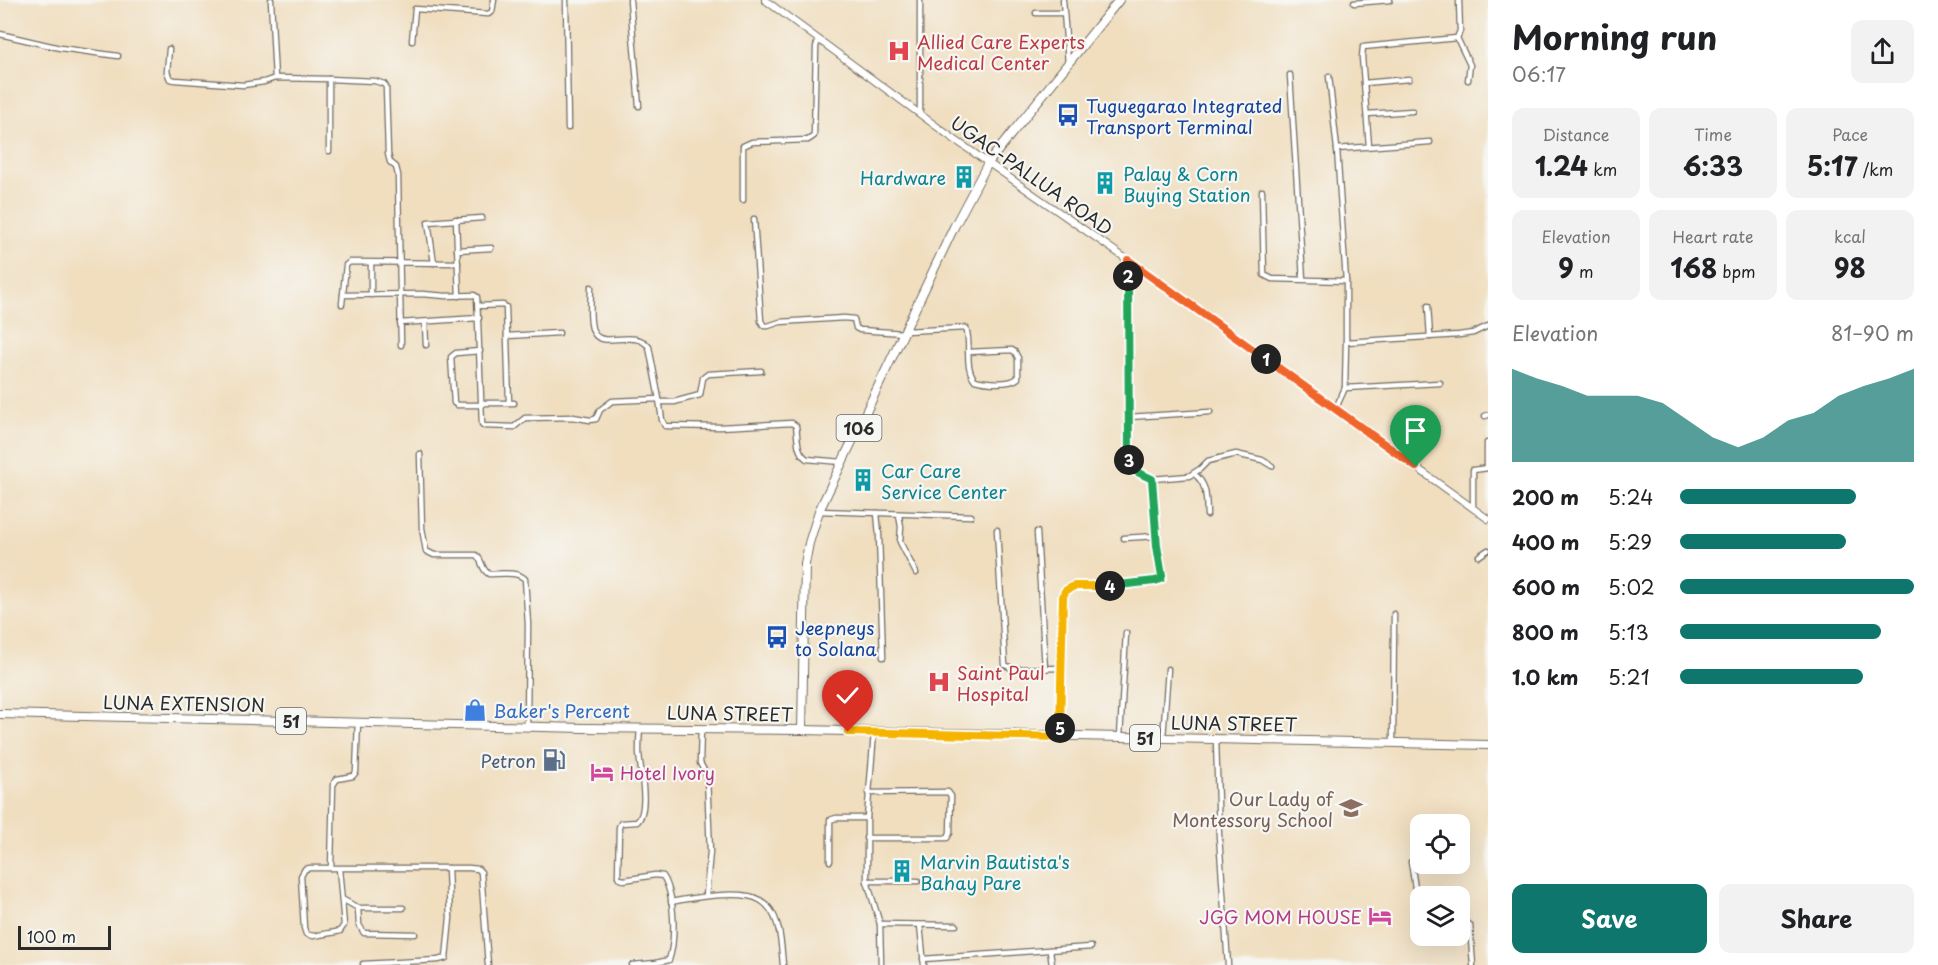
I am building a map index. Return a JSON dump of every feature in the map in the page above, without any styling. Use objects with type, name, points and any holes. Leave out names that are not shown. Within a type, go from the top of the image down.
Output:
[{"type":"highway","name":"106","points":[[802,730],[805,564],[819,511],[954,227],[988,163],[1119,0]]},
{"type":"highway","name":"LUNA EXTENSION","points":[[0,714],[583,728]]},
{"type":"highway","name":"LUNA STREET","points":[[583,728],[802,730]]},
{"type":"main road","name":"LUNA STREET","points":[[802,730],[1488,745]]},
{"type":"street","points":[[271,0],[275,78]]},
{"type":"street","points":[[412,41],[415,9],[488,14],[492,12],[494,0]]},
{"type":"street","points":[[566,0],[568,128]]},
{"type":"street","points":[[630,0],[639,106]]},
{"type":"street","name":"UGAC-PALLUA ROAD","points":[[765,0],[988,163],[1128,260],[1488,519]]},
{"type":"street","points":[[920,0],[920,114]]},
{"type":"street","points":[[1063,0],[1068,63]]},
{"type":"street","points":[[1354,3],[1390,0]]},
{"type":"street","points":[[1459,0],[1460,31],[1457,38],[1470,65],[1468,80]]},
{"type":"street","points":[[1036,13],[1063,13]]},
{"type":"street","points":[[0,34],[60,48],[118,56]]},
{"type":"street","points":[[1369,146],[1363,47],[1457,38]]},
{"type":"street","points":[[743,200],[743,147],[752,142],[808,140],[814,136],[813,97],[818,40]]},
{"type":"street","points":[[169,49],[167,72],[170,79],[243,85],[275,78],[375,81],[384,84],[386,87],[388,154],[398,175],[401,345]]},
{"type":"street","points":[[1290,75],[1303,279]]},
{"type":"street","points":[[1329,76],[1337,149],[1346,281],[1345,388],[1335,410]]},
{"type":"street","points":[[329,79],[329,151]]},
{"type":"street","points":[[1364,83],[1409,79]]},
{"type":"street","points":[[1366,114],[1412,111]]},
{"type":"street","points":[[1337,149],[1430,142]]},
{"type":"street","points":[[1262,191],[1264,275],[1272,279],[1346,281]]},
{"type":"street","points":[[434,263],[428,222],[482,218]]},
{"type":"street","points":[[456,219],[459,296]]},
{"type":"street","points":[[754,219],[761,321],[764,326],[780,322],[843,318],[854,320],[856,328],[860,330],[904,332],[966,328],[968,352],[970,373],[975,380],[1014,381],[1018,378],[1016,352],[1012,350],[968,352]]},
{"type":"street","points":[[457,250],[491,248]]},
{"type":"street","points":[[1128,260],[1130,467],[1138,474],[1152,479],[1189,476],[1208,460],[1236,454],[1262,460],[1272,466]]},
{"type":"street","points":[[342,304],[346,265],[350,262],[458,263]]},
{"type":"street","points":[[371,263],[371,295]]},
{"type":"street","points":[[591,287],[593,333],[601,339],[640,338],[649,347],[663,423],[668,426],[720,427],[792,423],[796,426],[799,449],[803,457],[842,462]]},
{"type":"street","points":[[343,295],[474,295],[478,300],[482,424],[484,426],[514,427],[525,418],[596,419],[600,410],[612,401],[680,400],[700,395],[703,378],[708,374],[761,371]]},
{"type":"street","points":[[478,306],[503,305],[506,307],[511,403],[457,405],[454,403],[451,357],[456,353],[480,351]]},
{"type":"street","points":[[1428,306],[1430,337]]},
{"type":"street","points":[[400,323],[479,318]]},
{"type":"street","points":[[425,321],[426,345]]},
{"type":"street","points":[[1346,342],[1473,333],[1488,326]]},
{"type":"street","points":[[507,336],[559,333]]},
{"type":"street","points":[[1345,388],[1440,383]]},
{"type":"street","points":[[1128,417],[1210,412]]},
{"type":"street","points":[[1473,508],[1473,470],[1488,468],[1487,443]]},
{"type":"street","points":[[420,454],[422,528],[426,551],[434,555],[476,555],[489,574],[516,574],[525,579],[528,624],[527,726]]},
{"type":"street","points":[[1194,474],[1202,479],[1206,493],[1207,515]]},
{"type":"street","points":[[1060,737],[1062,623],[1065,591],[1074,586],[1142,584],[1161,579],[1152,479]]},
{"type":"street","points":[[819,511],[971,516]]},
{"type":"street","points":[[877,513],[883,657]]},
{"type":"street","points":[[899,514],[900,542],[916,573]]},
{"type":"street","points":[[997,530],[1005,665],[1014,669],[1062,668]]},
{"type":"street","points":[[1037,532],[1045,669]]},
{"type":"street","points":[[1124,538],[1156,536]]},
{"type":"street","points":[[1479,556],[1488,550]]},
{"type":"street","points":[[1392,742],[1395,614]]},
{"type":"street","points":[[1120,738],[1125,633]]},
{"type":"street","points":[[1163,738],[1168,669]]},
{"type":"street","points":[[331,868],[333,785],[337,779],[352,776],[356,772],[358,722]]},
{"type":"street","points":[[632,965],[669,960],[672,928],[671,902],[663,876],[655,875],[624,880],[618,876],[619,827],[621,823],[637,822],[642,817],[643,778],[639,729]]},
{"type":"street","points":[[701,729],[700,763],[707,776],[710,852],[706,896]]},
{"type":"street","points":[[873,733],[866,838],[867,881],[880,924],[881,965]]},
{"type":"street","points":[[1216,739],[1219,836],[1228,965]]},
{"type":"street","points":[[866,838],[947,838],[950,833],[951,796],[948,792],[868,793]]},
{"type":"street","points":[[830,861],[830,820],[867,818]]},
{"type":"street","points":[[339,868],[344,922],[340,931],[313,936],[306,934],[303,872],[310,868],[331,868],[339,868],[474,868],[481,872],[488,965]]},
{"type":"street","points":[[363,964],[446,958],[450,918],[448,868]]},
{"type":"street","points":[[867,881],[918,881]]},
{"type":"street","points":[[671,902],[706,896],[746,896],[761,900],[771,913],[779,931],[783,965]]},
{"type":"street","points":[[342,899],[358,908],[403,908]]},
{"type":"street","points":[[358,908],[359,926],[364,933],[415,934]]},
{"type":"street","points":[[880,924],[956,925]]},
{"type":"street","points":[[920,925],[923,962],[1091,947]]},
{"type":"street","points":[[1470,925],[1473,965]]},
{"type":"street","points":[[1050,950],[1052,965]]},
{"type":"place","name":"Allied Care Experts Medical Center","points":[[899,51]]},
{"type":"place","name":"Tuguegarao Integrated Transport Terminal","points":[[1068,115]]},
{"type":"place","name":"Hardware","points":[[964,177]]},
{"type":"place","name":"Palay & Corn Buying Station","points":[[1105,183]]},
{"type":"place","name":"Car Care Service Center","points":[[863,480]]},
{"type":"place","name":"Jeepneys to Solana","points":[[777,637]]},
{"type":"place","name":"Saint Paul Hospital","points":[[939,682]]},
{"type":"place","name":"Baker's Percent","points":[[475,710]]},
{"type":"place","name":"Petron","points":[[554,760]]},
{"type":"place","name":"Hotel Ivory","points":[[602,772]]},
{"type":"place","name":"Our Lady of Montessory School","points":[[1351,808]]},
{"type":"place","name":"Marvin Bautista's Bahay Pare","points":[[902,871]]},
{"type":"place","name":"JGG MOM HOUSE","points":[[1380,916]]},
{"type":"route","points":[[848,732],[1060,737],[1062,623],[1065,591],[1074,586],[1142,584],[1161,579],[1152,479],[1133,470],[1130,467],[1129,458],[1128,260],[1416,467]]}]
